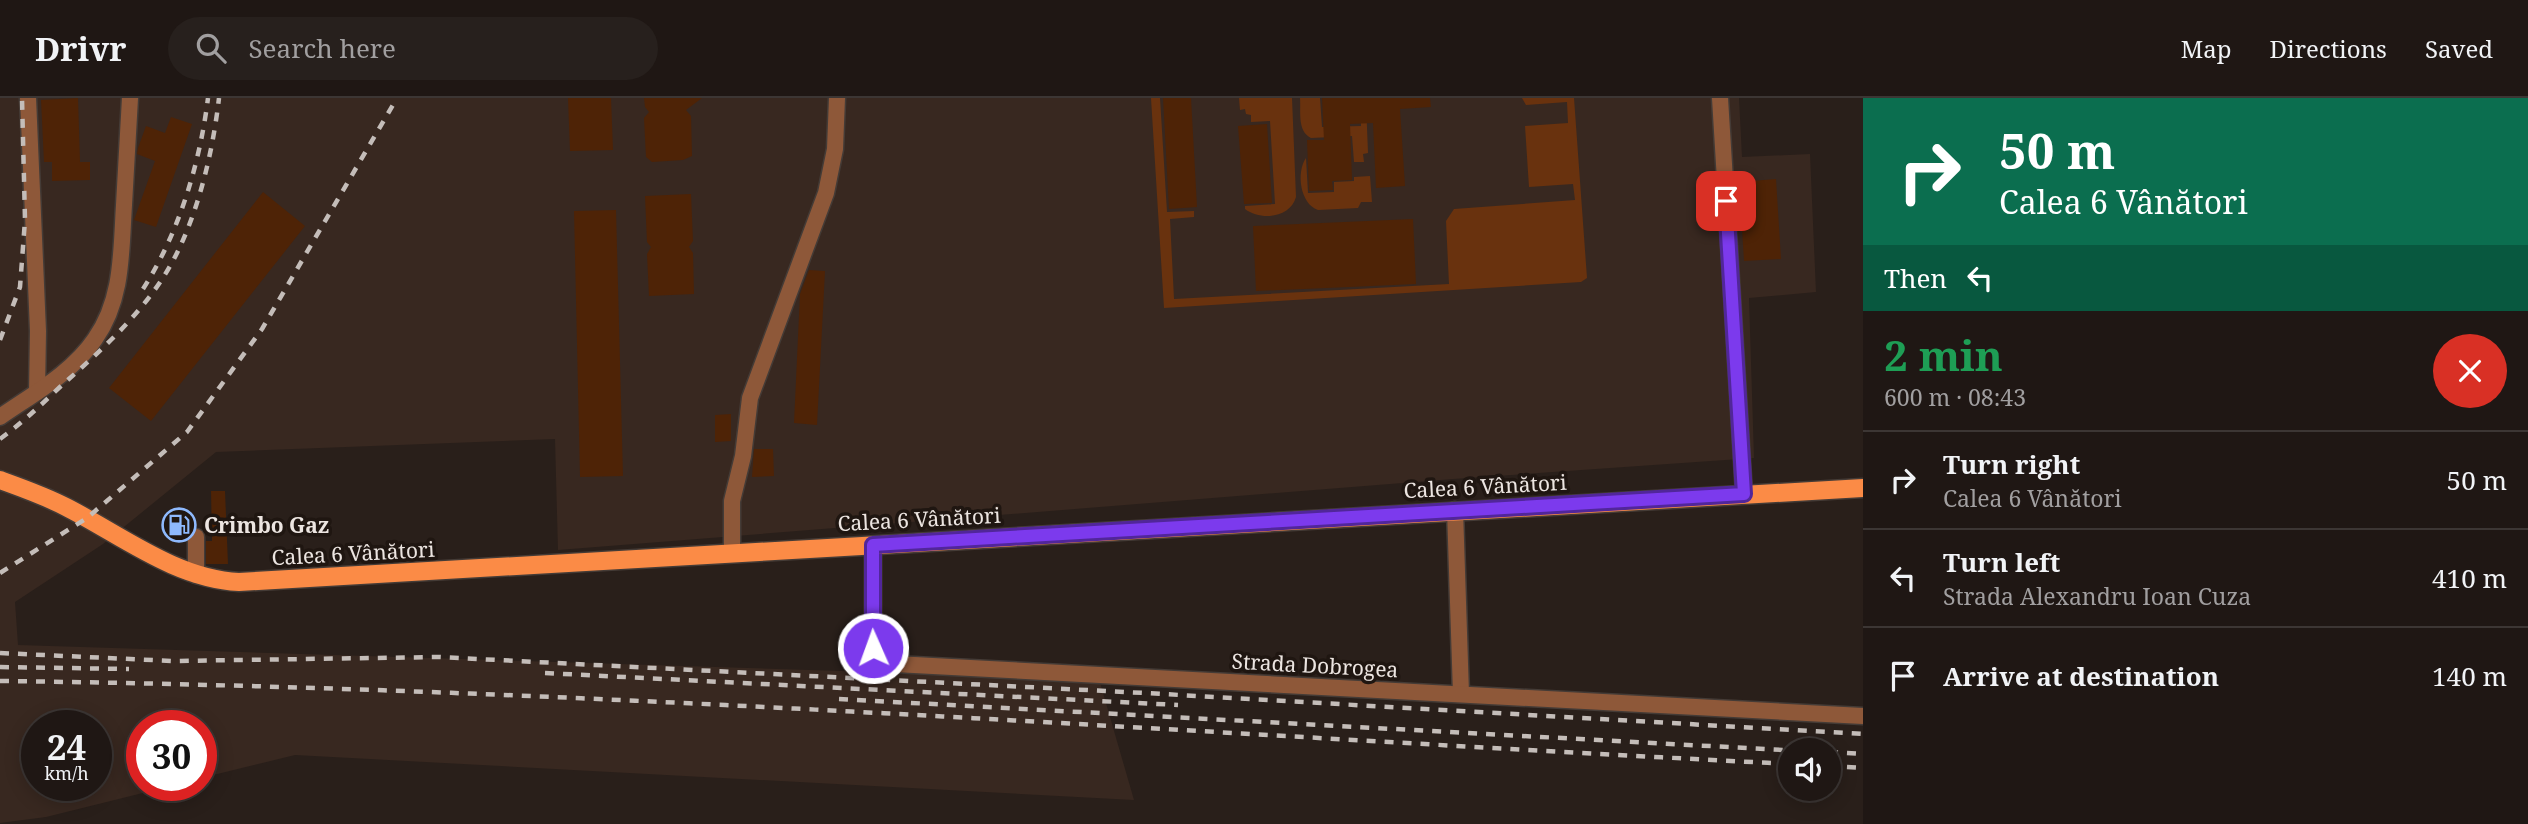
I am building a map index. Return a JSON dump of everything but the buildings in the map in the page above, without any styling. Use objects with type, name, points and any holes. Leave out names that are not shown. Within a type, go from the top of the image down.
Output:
[{"type":"main road","name":"Calea 6 Vânători","points":[[0,480],[64,506],[196,575],[221,581],[255,582],[1863,488]]},
{"type":"street","points":[[28,98],[38,331],[37,392]]},
{"type":"street","points":[[0,417],[75,362],[94,341],[109,317],[117,293],[130,98]]},
{"type":"street","points":[[732,553],[732,501],[743,456],[750,398],[826,193],[835,149],[837,98]]},
{"type":"street","points":[[1720,98],[1744,494]]},
{"type":"street","points":[[1455,510],[1461,694]]},
{"type":"street","points":[[196,537],[196,575]]},
{"type":"street","name":"Strada Dobrogea","points":[[873,545],[873,648],[885,660],[895,664],[1863,716]]},
{"type":"shaded area","points":[[0,98],[1739,98],[1742,157],[1810,154],[1816,292],[1749,298],[1754,458],[1453,479],[558,550],[555,439],[216,452],[103,544],[15,602],[18,645],[1099,679],[1134,800],[295,755],[217,774],[217,710],[126,710],[126,797],[112,801],[112,710],[21,710],[21,801],[111,801],[46,817],[0,823]]},
{"type":"shaded area","points":[[1151,98],[1160,98],[1167,212],[1194,211],[1194,217],[1170,219],[1174,299],[1449,284],[1446,221],[1454,209],[1575,200],[1573,184],[1529,187],[1525,126],[1568,123],[1567,102],[1526,105],[1522,98],[1574,98],[1587,278],[1581,282],[1164,308]]},
{"type":"shaded area","points":[[1239,98],[1292,98],[1296,197],[1293,204],[1281,213],[1267,216],[1245,209],[1245,206],[1275,204],[1270,121],[1251,122],[1251,115],[1246,114],[1245,109],[1240,110]]},
{"type":"shaded area","points":[[1300,98],[1320,98],[1322,127],[1361,126],[1360,102],[1366,102],[1368,153],[1363,154],[1364,162],[1354,162],[1352,136],[1311,138],[1307,135],[1301,121]]},
{"type":"shaded area","points":[[1306,158],[1308,193],[1334,192],[1334,182],[1354,181],[1354,177],[1370,176],[1372,202],[1361,202],[1358,208],[1318,210],[1312,207],[1304,195],[1301,179]]},
{"type":"railway","points":[[0,340],[20,287],[25,220],[22,98]]},
{"type":"railway","points":[[143,289],[167,245],[186,197],[200,147],[208,98]]},
{"type":"railway","points":[[0,439],[110,341],[154,291],[177,253],[199,197],[219,98]]},
{"type":"railway","points":[[0,573],[87,518],[187,432],[262,329],[397,98]]},
{"type":"railway","points":[[0,653],[173,661],[439,657],[1145,693],[1863,734]]},
{"type":"railway","points":[[0,667],[129,669]]},
{"type":"railway","points":[[545,673],[1178,705]]},
{"type":"railway","points":[[0,681],[224,685],[672,702],[1778,763]]},
{"type":"railway","points":[[839,699],[1778,750]]},
{"type":"railway","points":[[1841,753],[1863,754]]},
{"type":"railway","points":[[1841,767],[1863,768]]},
{"type":"place","name":"Crimbo Gaz","points":[[179,525]]},
{"type":"route","points":[[873,648],[873,545],[1744,494],[1726,201]]}]
